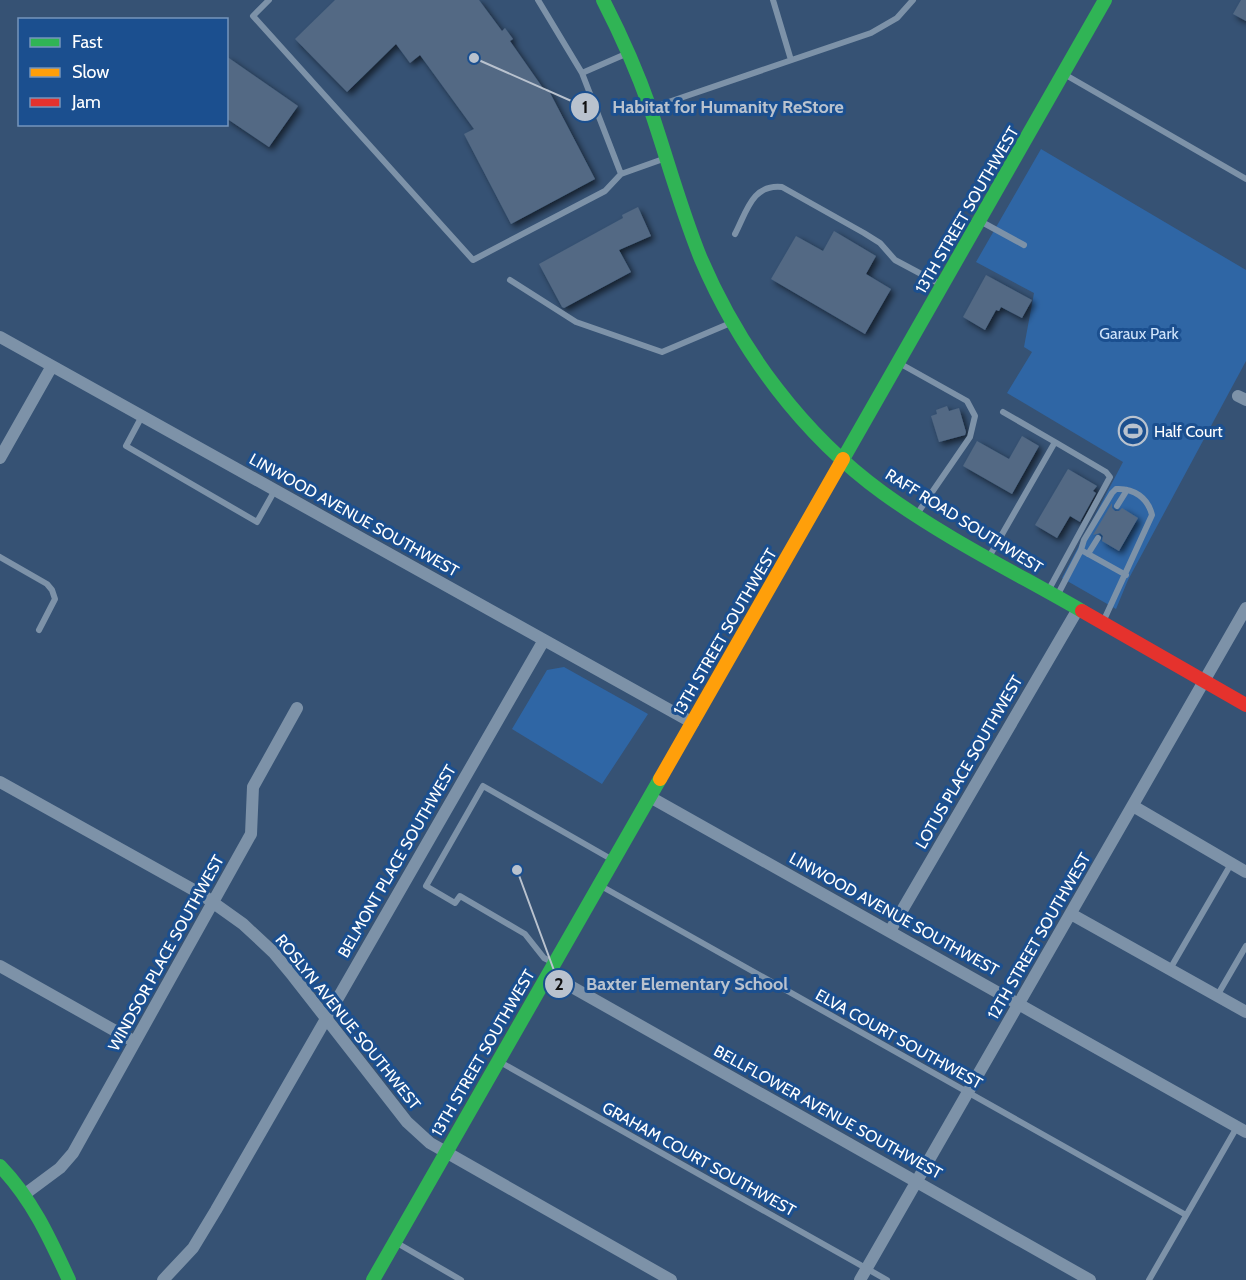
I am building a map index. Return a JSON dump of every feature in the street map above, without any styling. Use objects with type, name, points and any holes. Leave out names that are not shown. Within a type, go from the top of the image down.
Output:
[{"type":"street","name":"RAFF ROAD SOUTHWEST","points":[[603,0],[629,53],[651,108],[693,239],[733,322],[787,398],[843,460],[916,514],[1246,705]]},
{"type":"street","name":"13TH STREET SOUTHWEST","points":[[373,1280],[1105,0]]},
{"type":"street","name":"LINWOOD AVENUE SOUTHWEST","points":[[0,337],[693,723]]},
{"type":"street","points":[[0,458],[52,366]]},
{"type":"street","name":"12TH STREET SOUTHWEST","points":[[860,1280],[1246,608]]},
{"type":"street","name":"LOTUS PLACE SOUTHWEST","points":[[890,931],[1078,609]]},
{"type":"street","name":"BELMONT PLACE SOUTHWEST","points":[[163,1280],[193,1248],[216,1210],[544,640]]},
{"type":"street","name":"WINDSOR PLACE SOUTHWEST","points":[[25,1194],[60,1168],[73,1153],[214,903],[251,834],[253,788],[297,708]]},
{"type":"street","name":"ROSLYN AVENUE SOUTHWEST","points":[[0,782],[214,903],[243,924],[273,952],[406,1122],[419,1135],[671,1280]]},
{"type":"street","name":"LINWOOD AVENUE SOUTHWEST","points":[[650,796],[1242,1129]]},
{"type":"street","points":[[1133,806],[1246,872]]},
{"type":"street","points":[[1071,914],[1246,1012]]},
{"type":"street","points":[[0,966],[135,1042]]},
{"type":"street","name":"BELLFLOWER AVENUE SOUTHWEST","points":[[551,968],[917,1182],[1090,1280]]},
{"type":"street","points":[[0,1166],[25,1194],[36,1211],[69,1280]]},
{"type":"lane","points":[[269,0],[253,16],[474,260],[605,191],[621,174],[666,158]]},
{"type":"lane","points":[[538,0],[582,73],[621,174]]},
{"type":"lane","points":[[773,0],[791,60]]},
{"type":"lane","points":[[651,108],[871,33],[897,18],[914,0]]},
{"type":"lane","points":[[582,73],[629,53]]},
{"type":"lane","points":[[1063,74],[1246,179]]},
{"type":"lane","points":[[735,234],[757,192],[769,186],[782,187],[864,232],[880,243],[895,260],[943,286]]},
{"type":"lane","points":[[980,221],[1024,245]]},
{"type":"lane","points":[[510,280],[576,322],[662,352],[733,322]]},
{"type":"lane","points":[[898,363],[966,401],[975,416],[970,437],[916,514]]},
{"type":"lane","points":[[1003,412],[1106,472],[1110,477],[1052,594]]},
{"type":"lane","points":[[142,416],[126,446],[257,522],[275,490]]},
{"type":"lane","points":[[988,557],[1055,442]]},
{"type":"lane","points":[[1052,594],[1081,550],[1084,540],[1112,493],[1116,489],[1127,490],[1141,496],[1149,504],[1152,515],[1103,623]]},
{"type":"lane","points":[[1118,506],[1127,490]]},
{"type":"lane","points":[[1088,554],[1098,538]]},
{"type":"lane","points":[[1081,550],[1126,575]]},
{"type":"lane","points":[[0,557],[47,584],[52,590],[55,598],[52,608],[39,630]]},
{"type":"lane","points":[[551,968],[525,934],[460,896],[455,903],[426,886],[483,786],[614,861]]},
{"type":"lane","points":[[1170,970],[1232,863]]},
{"type":"lane","name":"ELVA COURT SOUTHWEST","points":[[600,885],[1186,1215]]},
{"type":"lane","points":[[1217,996],[1246,946]]},
{"type":"lane","name":"GRAHAM COURT SOUTHWEST","points":[[498,1061],[887,1280]]},
{"type":"lane","points":[[1149,1280],[1186,1215],[1242,1129]]},
{"type":"lane","points":[[395,1242],[462,1280]]},
{"type":"green space","name":"Garaux Park","points":[[1041,149],[1246,270],[1246,361],[1128,580],[1116,609],[1062,578],[1123,462],[1007,393],[1032,352],[1024,347],[1034,293],[976,262]]},
{"type":"green space","points":[[564,667],[648,714],[602,784],[512,729],[547,670]]},
{"type":"building","points":[[335,0],[479,0],[502,31],[505,28],[513,39],[510,41],[545,91],[548,89],[595,179],[511,224],[464,134],[474,129],[420,55],[410,63],[396,44],[347,92],[295,39]]},
{"type":"building","points":[[1241,0],[1246,0],[1246,21],[1233,14]]},
{"type":"building","points":[[228,57],[298,106],[269,147],[228,119]]},
{"type":"building","points":[[638,207],[651,236],[619,250],[631,272],[562,307],[539,264],[623,218],[622,215]]},
{"type":"building","points":[[834,231],[876,256],[866,274],[891,289],[865,334],[771,279],[796,236],[823,251]]},
{"type":"building","points":[[986,275],[1032,300],[1022,318],[1001,307],[999,311],[996,310],[985,330],[963,317]]},
{"type":"building","points":[[947,406],[949,411],[959,408],[966,432],[965,435],[939,442],[931,416],[937,414],[936,410]]},
{"type":"building","points":[[1022,436],[1039,446],[1012,494],[963,466],[977,441],[1009,459]]},
{"type":"building","points":[[1068,469],[1097,486],[1093,491],[1096,493],[1080,522],[1070,516],[1057,538],[1035,525]]},
{"type":"building","points":[[1112,503],[1115,511],[1122,508],[1138,518],[1119,551],[1102,541],[1103,536],[1100,533],[1093,535]]},
{"type":"traffic: fast","points":[[603,0],[645,94],[701,259],[735,326],[777,388],[826,445],[883,493],[956,540],[1082,611]]},
{"type":"traffic: fast","points":[[843,459],[1105,0]]},
{"type":"traffic: fast","points":[[373,1280],[660,779]]},
{"type":"traffic: fast","points":[[0,1166],[31,1206],[69,1280]]},
{"type":"traffic: slow","points":[[660,779],[843,459]]},
{"type":"traffic: jam","points":[[1082,611],[1246,705]]},
{"type":"place","name":"Habitat for Humanity ReStore","points":[[474,58]]},
{"type":"place","name":"Half Court","points":[[1133,431]]},
{"type":"place","name":"Baxter Elementary School","points":[[517,870]]}]
